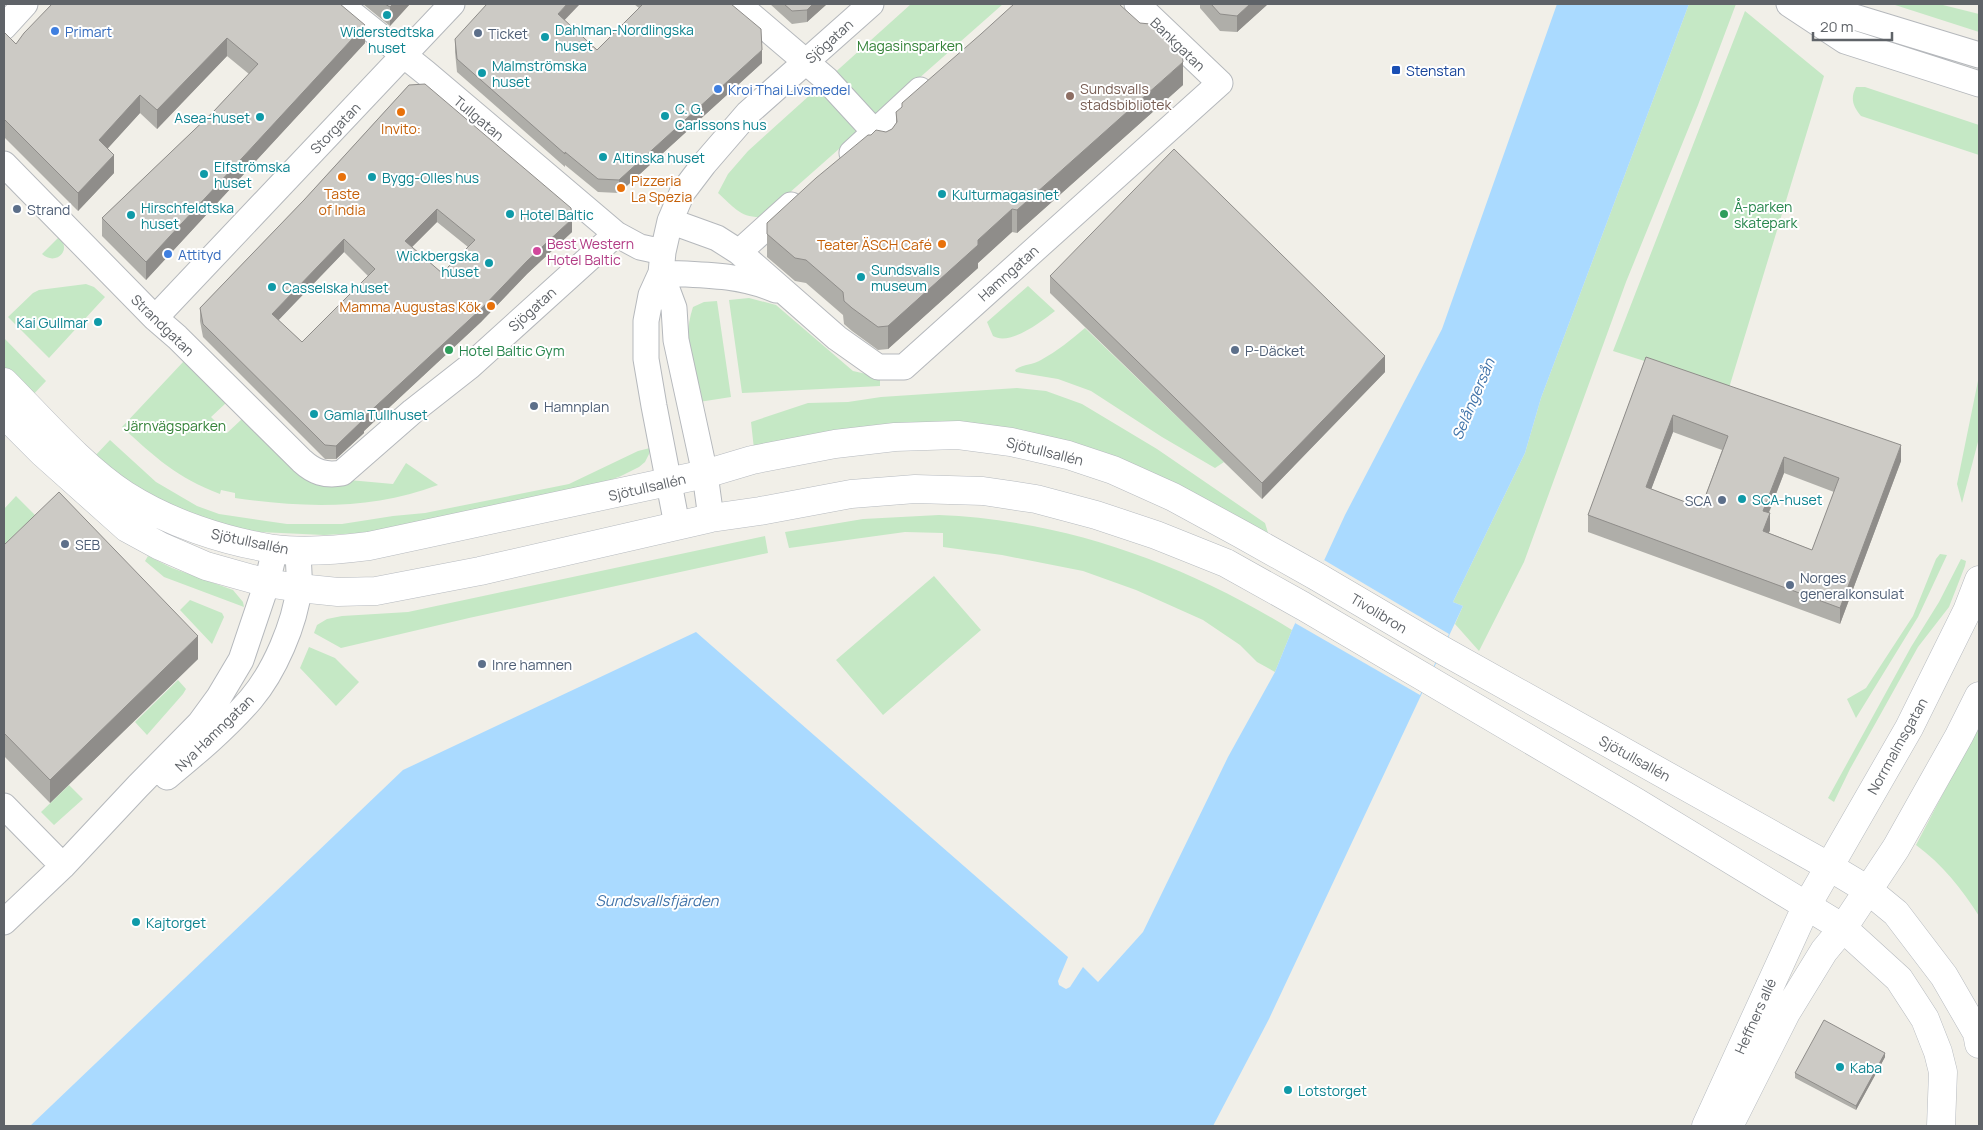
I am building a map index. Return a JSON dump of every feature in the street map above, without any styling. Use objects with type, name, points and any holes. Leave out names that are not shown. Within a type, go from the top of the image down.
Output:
[{"type":"main road","name":"Sjötullsallén","points":[[4,382],[96,472],[125,495],[163,515],[192,527],[242,542],[286,550],[336,551],[368,546],[705,474],[770,457],[835,444],[896,437],[958,435],[1011,442],[1068,455],[1113,470],[1173,497],[1316,576]]},
{"type":"main road","points":[[4,414],[43,453],[126,528],[160,546],[206,566],[268,583],[299,588],[338,592],[376,591],[480,571],[711,518],[851,494],[915,489],[983,491],[1045,502],[1096,515],[1156,535],[1226,563],[1303,606],[1429,679],[1843,928],[1899,980],[1925,1019],[1938,1052],[1943,1072],[1941,1126]]},
{"type":"main road","name":"Tivolibron","points":[[1316,576],[1442,650]]},
{"type":"main road","name":"Norrmalmsgatan","points":[[1806,907],[1909,728],[1968,611],[1979,580]]},
{"type":"main road","name":"Sjötullsallén","points":[[1442,650],[1868,890],[1896,913],[1944,976],[1977,1033],[1979,1044]]},
{"type":"main road","points":[[1843,928],[1896,848],[1979,696]]},
{"type":"main road","name":"Heffners allé","points":[[1706,1126],[1806,907]]},
{"type":"main road","name":"Heffners allé","points":[[1728,1126],[1786,1013],[1824,951],[1843,928]]},
{"type":"street","points":[[4,27],[25,4]]},
{"type":"street","name":"Tullgatan","points":[[340,4],[405,55],[616,234]]},
{"type":"street","name":"Storgatan","points":[[155,318],[452,4]]},
{"type":"street","points":[[738,4],[826,79],[879,136]]},
{"type":"street","name":"Sjögatan","points":[[677,525],[646,359],[646,321],[650,295],[662,263],[670,221],[682,193],[748,113],[871,4]]},
{"type":"street","name":"Bankgatan","points":[[1137,4],[1220,84]]},
{"type":"street","points":[[1789,4],[1845,41],[1979,84]]},
{"type":"street","points":[[1820,4],[1853,10],[1979,55]]},
{"type":"street","points":[[1845,41],[1853,10]]},
{"type":"street","points":[[835,167],[879,136],[936,76]]},
{"type":"street","name":"Hamngatan","points":[[670,221],[717,238],[739,252],[837,338],[878,367],[904,367],[1220,84]]},
{"type":"street","name":"Strandgatan","points":[[4,164],[155,318],[177,337],[302,461],[313,471],[330,475]]},
{"type":"street","points":[[739,252],[807,190]]},
{"type":"street","name":"Sjögatan","points":[[330,475],[342,473],[413,411],[469,367],[616,234]]},
{"type":"street","name":"Hamngatan","points":[[616,234],[640,247],[662,263],[748,280],[786,294]]},
{"type":"street","points":[[662,263],[674,308],[678,350],[705,474],[711,518]]},
{"type":"street","name":"Nya Hamngatan","points":[[4,922],[63,866],[200,723],[219,697],[240,660],[268,583],[286,550]]},
{"type":"street","name":"Nya Hamngatan","points":[[121,806],[151,791],[194,754],[251,699],[266,677],[288,631],[299,588],[286,550]]},
{"type":"street","points":[[4,806],[63,866]]},
{"type":"green space","name":"Magasinsparken","points":[[911,4],[1003,4],[762,217],[743,214],[718,193],[728,174],[748,151]]},
{"type":"green space","points":[[1689,4],[1736,4],[1698,105],[1626,282],[1524,562],[1479,651],[1455,624],[1463,606],[1453,602],[1525,453],[1541,398]]},
{"type":"green space","points":[[1892,4],[1939,4],[1979,14],[1979,32]]},
{"type":"green space","name":"Å-parken skatepark","points":[[1745,11],[1824,76],[1729,388],[1613,351]]},
{"type":"green space","points":[[1856,87],[1865,87],[1979,125],[1979,155],[1861,116],[1853,102]]},
{"type":"green space","points":[[59,237],[64,247],[61,255],[57,258],[52,258],[42,254]]},
{"type":"green space","points":[[86,284],[94,287],[105,297],[49,358],[8,317],[33,293],[39,290]]},
{"type":"green space","points":[[1028,286],[1055,311],[1034,326],[1016,335],[1008,338],[993,336],[987,322]]},
{"type":"green space","points":[[749,298],[776,305],[853,371],[880,377],[880,386],[742,393],[729,300]]},
{"type":"green space","points":[[717,301],[731,397],[699,402],[689,354],[688,331],[690,319],[693,307],[704,302]]},
{"type":"green space","points":[[1085,328],[1224,462],[1215,468],[1162,437],[1091,391],[1058,379],[1016,372],[1015,370],[1018,368],[1038,362],[1053,353]]},
{"type":"green space","points":[[4,338],[46,381],[31,397],[4,369]]},
{"type":"green space","name":"Järnvägsparken","points":[[184,361],[226,403],[211,417],[227,433],[242,419],[349,480],[393,484],[406,463],[438,485],[388,499],[338,505],[287,504],[235,498],[235,493],[221,490],[220,494],[205,488],[167,466],[122,427]]},
{"type":"green space","points":[[1979,376],[1979,438],[1962,503],[1957,484]]},
{"type":"green space","points":[[1017,388],[1046,391],[1082,404],[1157,449],[1265,523],[1269,536],[937,424],[883,424],[821,433],[754,449],[751,422],[808,403],[848,402],[881,397]]},
{"type":"green space","points":[[110,440],[156,482],[197,506],[219,514],[287,524],[342,524],[425,513],[569,484],[638,451],[650,448],[645,462],[639,467],[621,476],[573,494],[363,533],[324,535],[260,532],[221,526],[169,509],[93,458]]},
{"type":"green space","points":[[16,496],[35,515],[4,545],[4,509]]},
{"type":"green space","points":[[939,515],[986,519],[1032,526],[1078,536],[1123,550],[1167,566],[1210,585],[1252,606],[1292,630],[1275,672],[1257,662],[1240,645],[1203,620],[1136,590],[1083,571],[1002,555],[943,547],[943,533],[905,532],[789,548],[785,532],[863,519]]},
{"type":"green space","points":[[765,536],[768,553],[341,648],[314,633],[317,625],[327,619],[342,616],[408,612]]},
{"type":"green space","points":[[1940,554],[1947,555],[1918,617],[1856,718],[1847,699],[1866,688],[1913,616],[1936,559]]},
{"type":"green space","points":[[148,556],[172,568],[233,590],[243,602],[244,607],[164,577],[145,561]]},
{"type":"green space","points":[[1961,559],[1966,561],[1965,566],[1949,607],[1918,647],[1850,769],[1834,802],[1828,798],[1911,647],[1939,602]]},
{"type":"green space","points":[[934,576],[981,630],[883,715],[836,660]]},
{"type":"green space","points":[[190,600],[222,613],[224,617],[212,644],[180,610]]},
{"type":"green space","points":[[309,647],[335,658],[359,682],[336,706],[300,668]]},
{"type":"green space","points":[[178,680],[186,689],[147,735],[135,722]]},
{"type":"green space","points":[[1979,725],[1979,916],[1951,878],[1916,845]]},
{"type":"green space","points":[[69,785],[83,799],[54,825],[41,812]]},
{"type":"water","name":"Sundsvallsfjärden","points":[[1557,4],[1689,4],[1541,398],[1525,453],[1453,602],[1463,606],[1269,1019],[1213,1126],[30,1126],[403,770],[696,632],[1068,957],[1058,981],[1059,985],[1066,989],[1070,987],[1083,967],[1098,982],[1143,932],[1228,757],[1275,672],[1292,630],[1345,515],[1442,329]]},
{"type":"pier","points":[[1324,560],[1449,634],[1420,695],[1295,623]]},
{"type":"building","points":[[52,4],[340,4],[365,25],[146,262],[102,218],[214,111],[258,64],[227,38],[157,110],[140,95],[99,140],[114,155],[78,193],[4,119],[4,32],[16,44]]},
{"type":"building","points":[[487,4],[567,4],[558,14],[597,50],[643,4],[731,4],[761,29],[762,50],[619,180],[598,179],[565,152],[565,154],[457,59],[455,39]]},
{"type":"building","points":[[784,4],[813,4],[807,10],[792,11]]},
{"type":"building","name":"Kulturmagasinet","points":[[1014,4],[1119,4],[1140,23],[1150,24],[1182,52],[1183,62],[1017,210],[1012,209],[978,240],[978,245],[888,326],[878,327],[844,301],[843,292],[806,260],[795,258],[767,234],[767,223],[816,178],[868,135],[871,135],[876,130],[886,132],[892,129],[897,122],[896,112],[902,107],[902,103]]},
{"type":"building","points":[[1211,4],[1250,4],[1237,16],[1220,14]]},
{"type":"building","points":[[425,84],[571,208],[572,219],[527,261],[481,309],[363,418],[336,446],[325,445],[203,324],[200,308],[304,200],[409,85]],"holes":[[[437,209],[475,240],[442,273],[405,241]],[[344,239],[375,269],[302,342],[272,314]]]},
{"type":"building","name":"P-Däcket","points":[[1174,149],[1385,356],[1262,483],[1050,276]]},
{"type":"building","name":"SCA-huset","points":[[1646,357],[1901,445],[1840,608],[1588,515]],"holes":[[[1673,415],[1728,436],[1701,508],[1646,487]],[[1784,457],[1839,478],[1812,550],[1763,531],[1770,513],[1763,511]]]},
{"type":"building","points":[[59,492],[198,636],[50,780],[4,733],[4,545]]},
{"type":"building","name":"Kaba","points":[[1824,1020],[1885,1053],[1856,1106],[1795,1073]]},
{"type":"place","name":"Widerstedtska huset","points":[[387,15]]},
{"type":"place","name":"Primart","points":[[55,31]]},
{"type":"place","name":"Ticket","points":[[478,33]]},
{"type":"place","name":"Dahlman-Nordlingska huset","points":[[545,37]]},
{"type":"place","name":"Stenstan","points":[[1396,70]]},
{"type":"place","name":"Malmströmska huset","points":[[482,73]]},
{"type":"place","name":"Kroi Thai Livsmedel","points":[[718,89]]},
{"type":"place","name":"Sundsvalls stadsbibliotek","points":[[1070,96]]},
{"type":"place","name":"Invito:","points":[[401,112]]},
{"type":"place","name":"C. G. Carlssons hus","points":[[665,116]]},
{"type":"place","name":"Asea-huset","points":[[260,117]]},
{"type":"place","name":"Altinska huset","points":[[603,157]]},
{"type":"place","name":"Elfströmska huset","points":[[204,174]]},
{"type":"place","name":"Taste of India","points":[[342,177]]},
{"type":"place","name":"Bygg-Olles hus","points":[[372,177]]},
{"type":"place","name":"Pizzeria La Spezia","points":[[621,188]]},
{"type":"place","name":"Kulturmagasinet","points":[[942,194]]},
{"type":"place","name":"Strand","points":[[17,209]]},
{"type":"place","name":"Hotel Baltic","points":[[510,214]]},
{"type":"place","name":"Å-parken skatepark","points":[[1724,214]]},
{"type":"place","name":"Hirschfeldtska huset","points":[[131,215]]},
{"type":"place","name":"Teater ÄSCH Café","points":[[942,244]]},
{"type":"place","name":"Best Western Hotel Baltic","points":[[537,251]]},
{"type":"place","name":"Attityd","points":[[168,254]]},
{"type":"place","name":"Wickbergska huset","points":[[489,263]]},
{"type":"place","name":"Sundsvalls museum","points":[[861,277]]},
{"type":"place","name":"Casselska huset","points":[[272,287]]},
{"type":"place","name":"Mamma Augustas Kök","points":[[491,306]]},
{"type":"place","name":"Kai Gullmar","points":[[98,322]]},
{"type":"place","name":"Hotel Baltic Gym","points":[[449,350]]},
{"type":"place","name":"P-Däcket","points":[[1235,350]]},
{"type":"place","name":"Hamnplan","points":[[534,406]]},
{"type":"place","name":"Gamla Tullhuset","points":[[314,414]]},
{"type":"place","name":"SCA-huset","points":[[1742,499]]},
{"type":"place","name":"SCA","points":[[1722,500]]},
{"type":"place","name":"SEB","points":[[65,544]]},
{"type":"place","name":"Norges generalkonsulat","points":[[1790,585]]},
{"type":"place","name":"Inre hamnen","points":[[482,664]]},
{"type":"place","name":"Kajtorget","points":[[136,922]]},
{"type":"place","name":"Kaba","points":[[1840,1067]]},
{"type":"place","name":"Lotstorget","points":[[1288,1090]]},
{"type":"water label","name":"Selångersån","points":[[1473,399]]}]
